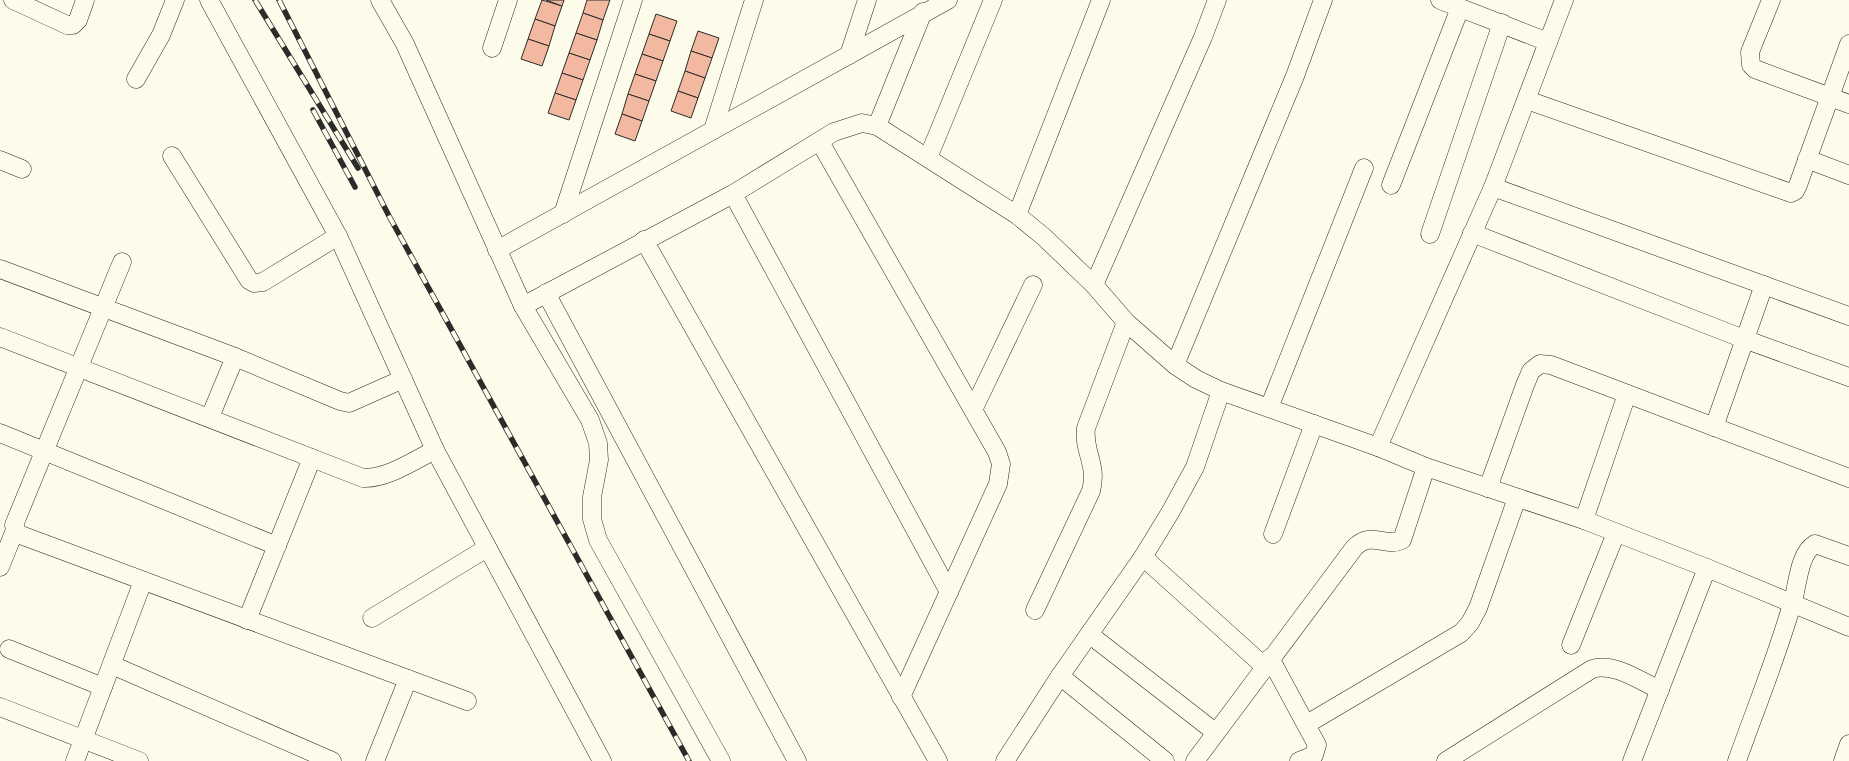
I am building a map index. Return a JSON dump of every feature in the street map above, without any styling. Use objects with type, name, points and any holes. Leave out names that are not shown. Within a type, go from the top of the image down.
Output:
[{"type":"street","points":[[12,0],[67,25],[74,25],[78,20],[85,0]]},
{"type":"street","points":[[136,79],[161,35],[175,0]]},
{"type":"street","points":[[209,0],[338,236],[435,450],[602,761]]},
{"type":"street","points":[[380,0],[404,44],[523,306],[594,430],[599,460],[592,496],[592,519],[598,540],[721,761]]},
{"type":"street","points":[[492,48],[508,0]]},
{"type":"street","points":[[562,214],[633,0]]},
{"type":"street","points":[[713,130],[754,0]]},
{"type":"street","points":[[849,55],[867,0]]},
{"type":"street","points":[[497,250],[923,12],[948,0]]},
{"type":"street","points":[[928,158],[993,0]]},
{"type":"street","points":[[1017,215],[1101,0]]},
{"type":"street","points":[[1094,285],[1217,0]]},
{"type":"street","points":[[1175,365],[1291,85],[1323,0]]},
{"type":"street","points":[[1440,0],[1502,22],[1548,42]]},
{"type":"street","points":[[1378,447],[1493,187],[1564,0]]},
{"type":"street","points":[[1771,0],[1750,52],[1751,64],[1756,69],[1849,104]]},
{"type":"street","points":[[1390,185],[1460,8]]},
{"type":"street","points":[[877,126],[923,12]]},
{"type":"street","points":[[1430,234],[1502,22]]},
{"type":"street","points":[[1527,100],[1791,193],[1796,191],[1849,44]]},
{"type":"street","points":[[523,306],[733,194],[845,127],[862,123],[877,126],[1017,215],[1044,237],[1094,285],[1126,322],[1175,365],[1221,391],[1378,447],[1426,467],[1584,520],[1707,568],[1849,627]]},
{"type":"street","points":[[820,142],[997,452],[1001,464],[1001,474],[901,698]]},
{"type":"street","points":[[172,156],[250,280],[254,283],[264,282],[338,236]]},
{"type":"street","points":[[1807,159],[1849,175]]},
{"type":"street","points":[[0,160],[22,169]]},
{"type":"street","points":[[1268,408],[1364,168]]},
{"type":"street","points":[[1493,187],[1849,316]]},
{"type":"street","points":[[733,194],[949,592]]},
{"type":"street","points":[[1472,232],[1744,339],[1849,377]]},
{"type":"street","points":[[644,240],[938,761]]},
{"type":"street","points":[[0,567],[43,451],[122,262]]},
{"type":"street","points":[[0,269],[235,357],[349,403],[403,379]]},
{"type":"street","points":[[973,410],[1034,285]]},
{"type":"street","points":[[1714,427],[1764,285]]},
{"type":"street","points":[[546,293],[797,761]]},
{"type":"street","points":[[1035,610],[1091,491],[1094,466],[1084,439],[1086,428],[1126,322]]},
{"type":"street","points":[[0,337],[353,474],[373,478],[435,450]]},
{"type":"street","points":[[210,417],[235,357]]},
{"type":"street","points":[[1488,488],[1531,371],[1540,364],[1551,365],[1849,478]]},
{"type":"street","points":[[1005,761],[1060,676],[1143,557],[1195,467],[1221,391]]},
{"type":"street","points":[[1584,520],[1627,394]]},
{"type":"street","points":[[1273,534],[1314,424]]},
{"type":"street","points":[[0,433],[277,546]]},
{"type":"street","points":[[247,620],[312,458]]},
{"type":"street","points":[[1195,761],[1267,662],[1359,543],[1370,539],[1397,542],[1402,540],[1426,467]]},
{"type":"street","points":[[1307,724],[1462,633],[1470,624],[1478,608],[1517,498]]},
{"type":"street","points":[[15,530],[22,536],[467,701]]},
{"type":"street","points":[[1572,645],[1616,533]]},
{"type":"street","points":[[1737,761],[1792,604],[1805,556],[1809,548],[1815,544],[1849,556]]},
{"type":"street","points":[[372,618],[487,548]]},
{"type":"street","points":[[1143,557],[1267,662],[1316,740],[1317,750],[1314,755],[1298,761]]},
{"type":"street","points":[[1632,761],[1707,568]]},
{"type":"street","points":[[75,761],[143,581]]},
{"type":"street","points":[[1089,634],[1215,732]]},
{"type":"street","points":[[9,649],[103,687]]},
{"type":"street","points":[[112,665],[332,761]]},
{"type":"street","points":[[1446,761],[1592,669],[1602,666],[1614,669],[1660,690]]},
{"type":"street","points":[[1060,676],[1165,761]]},
{"type":"street","points":[[375,761],[408,679]]},
{"type":"street","points":[[0,707],[139,761]]},
{"type":"street","points":[[1843,761],[1849,744]]},
{"type":"building","points":[[542,0],[562,6],[555,26],[535,19]]},
{"type":"building","points":[[546,0],[564,0],[562,6]]},
{"type":"building","points":[[587,0],[610,0],[603,20],[583,13]]},
{"type":"building","points":[[583,13],[603,20],[597,40],[576,33]]},
{"type":"building","points":[[656,14],[677,21],[670,41],[649,34]]},
{"type":"building","points":[[535,19],[555,26],[549,46],[528,39]]},
{"type":"building","points":[[698,31],[719,38],[712,58],[691,51]]},
{"type":"building","points":[[576,33],[597,40],[590,60],[569,53]]},
{"type":"building","points":[[649,34],[670,41],[663,61],[642,54]]},
{"type":"building","points":[[528,39],[549,46],[542,66],[521,59]]},
{"type":"building","points":[[691,51],[712,58],[705,78],[685,71]]},
{"type":"building","points":[[569,53],[590,60],[583,80],[562,73]]},
{"type":"building","points":[[642,54],[663,61],[656,81],[635,74]]},
{"type":"building","points":[[685,71],[705,78],[698,98],[678,91]]},
{"type":"building","points":[[562,73],[583,80],[576,100],[555,93]]},
{"type":"building","points":[[635,74],[656,81],[649,101],[628,94]]},
{"type":"building","points":[[678,91],[698,98],[691,118],[671,111]]},
{"type":"building","points":[[555,93],[576,100],[569,120],[548,113]]},
{"type":"building","points":[[628,94],[649,101],[642,121],[622,114]]},
{"type":"building","points":[[622,114],[642,121],[635,141],[615,134]]},
{"type":"railway","points":[[255,0],[358,168]]},
{"type":"railway","points":[[279,0],[389,216],[689,761]]},
{"type":"railway","points":[[313,110],[355,187]]}]
